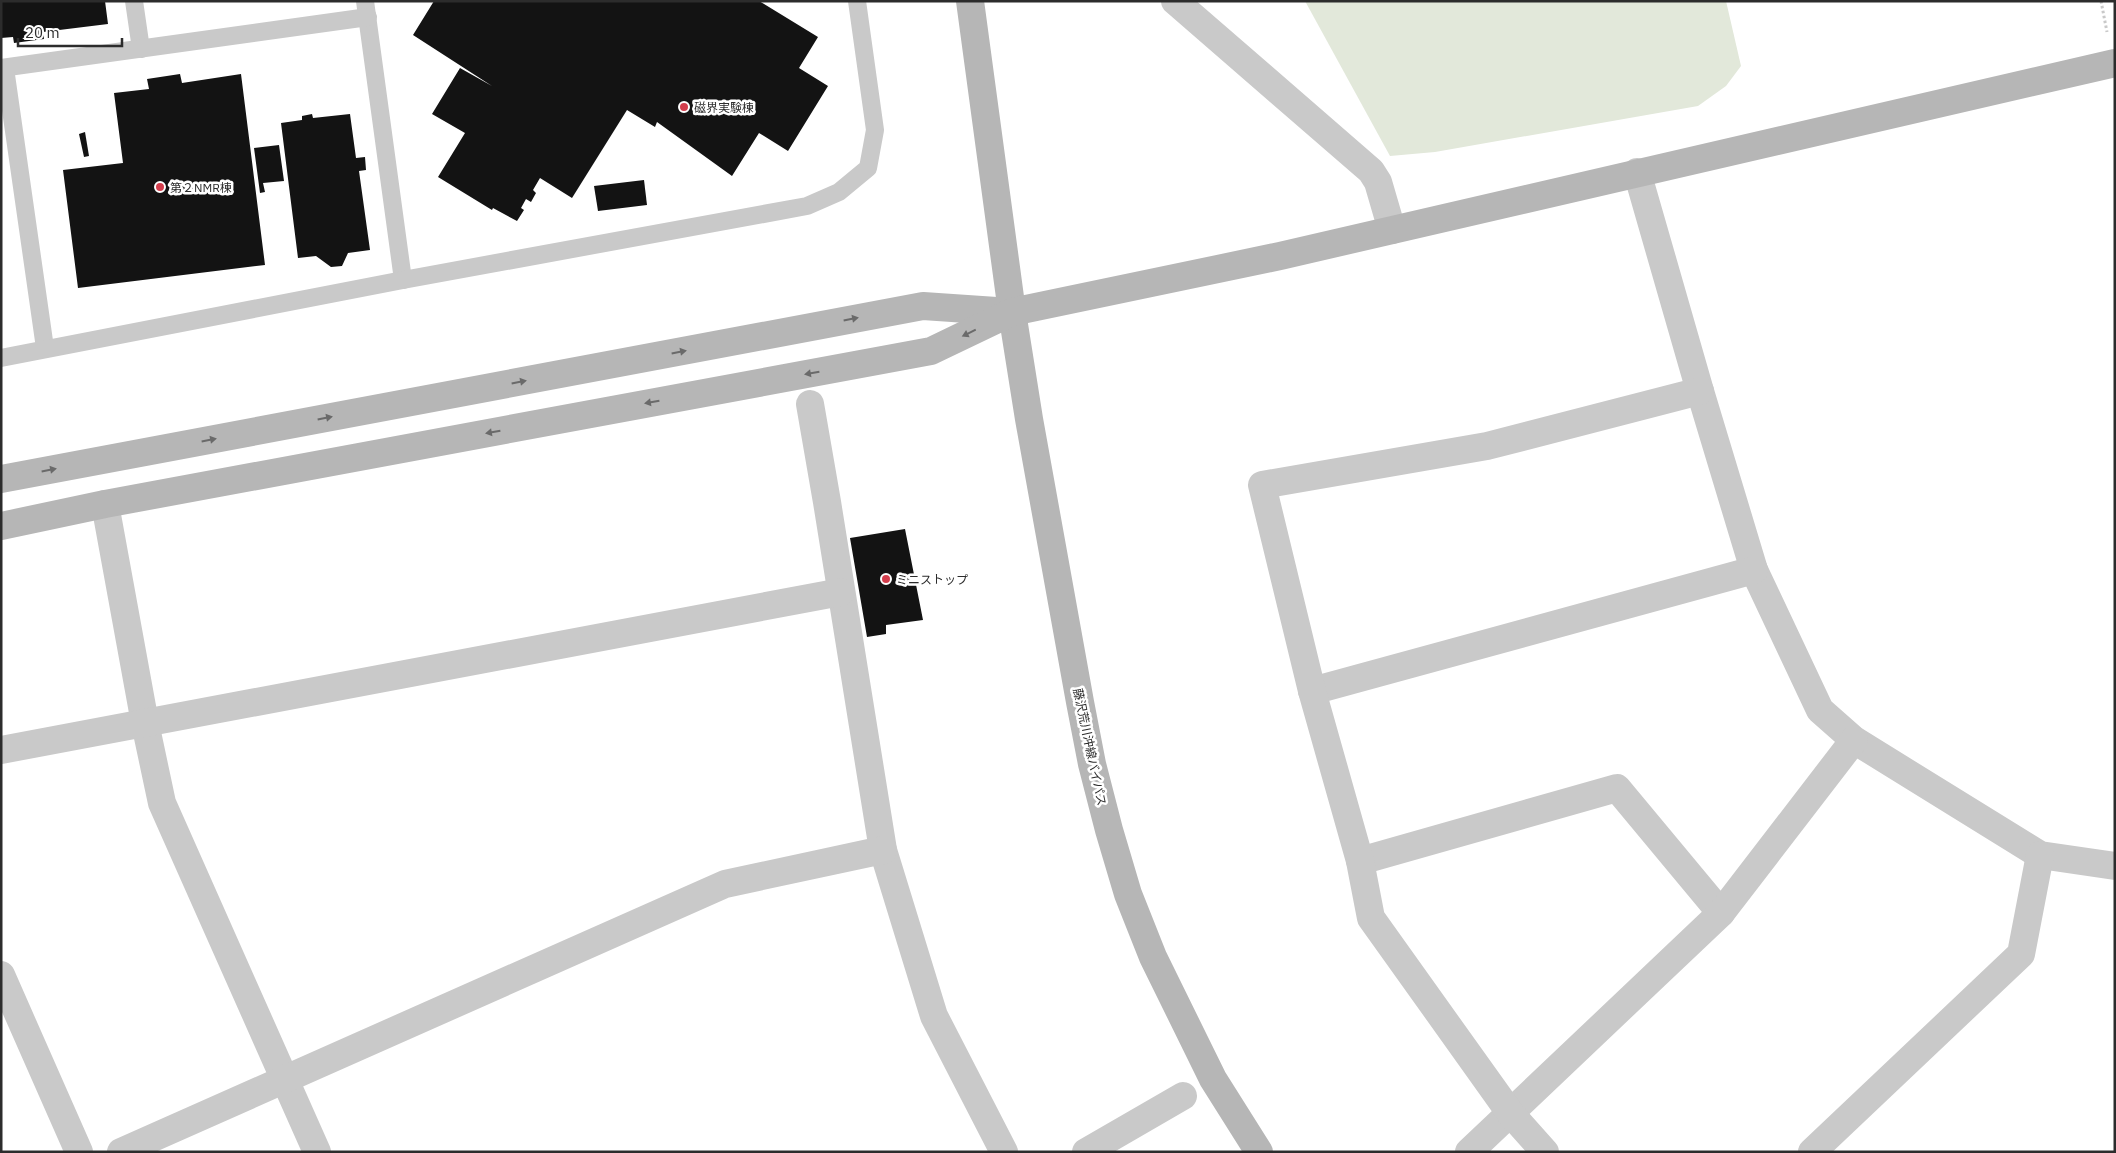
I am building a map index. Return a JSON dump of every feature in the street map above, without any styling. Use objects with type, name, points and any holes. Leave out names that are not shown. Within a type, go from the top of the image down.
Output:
[{"type":"street","name":"藤沢荒川沖線バイパス","points":[[970,1],[1012,312],[1092,764],[1128,894],[1154,957],[1212,1079],[1259,1152]]},
{"type":"street","points":[[1175,1],[1371,171],[1378,182],[1392,230]]},
{"type":"street","points":[[1,526],[105,504],[931,351],[1012,312],[1169,280],[1392,230],[2115,63]]},
{"type":"street","points":[[1637,172],[1754,570],[1820,710],[1854,740],[2040,855],[2115,866]]},
{"type":"street","points":[[1,479],[923,306],[1012,312]]},
{"type":"street","points":[[1545,1152],[1511,1114],[1372,918],[1360,860],[1312,691],[1262,485],[1488,446],[1700,391]]},
{"type":"street","points":[[810,404],[883,850],[934,1016],[1004,1152]]},
{"type":"street","points":[[105,504],[145,723],[162,803],[317,1152]]},
{"type":"street","points":[[1312,691],[1754,570]]},
{"type":"street","points":[[1,750],[841,592]]},
{"type":"street","points":[[1469,1152],[1721,913],[1854,740]]},
{"type":"street","points":[[1360,860],[1617,788],[1721,913]]},
{"type":"street","points":[[121,1152],[284,1078],[725,884],[883,850]]},
{"type":"street","points":[[1812,1152],[2021,954],[2040,855]]},
{"type":"street","points":[[1,975],[79,1152]]},
{"type":"street","points":[[1086,1152],[1183,1096]]},
{"type":"lane","points":[[134,1],[141,49]]},
{"type":"lane","points":[[1,358],[403,280],[807,206],[839,192],[868,168],[875,130],[856,1]]},
{"type":"lane","points":[[45,348],[3,68],[141,49],[367,9],[403,280]]},
{"type":"shaded area","points":[[1305,1],[1726,1],[1741,66],[1726,86],[1698,106],[1435,152],[1390,156]]},
{"type":"building","points":[[1,1],[105,1],[108,24],[43,32],[44,39],[14,43],[13,37],[1,38]]},
{"type":"building","name":"磁界実験棟","points":[[434,1],[759,1],[818,37],[799,68],[828,86],[788,151],[759,133],[732,176],[657,122],[655,127],[627,110],[572,198],[540,178],[533,190],[536,193],[531,202],[526,199],[521,208],[524,210],[517,221],[493,208],[492,210],[438,177],[465,133],[432,114],[460,68],[492,86],[413,35]]},
{"type":"building","name":"第２NMR棟","points":[[180,74],[182,83],[241,74],[265,265],[78,288],[63,170],[123,163],[114,93],[149,89],[147,79]]},
{"type":"building","points":[[312,114],[313,118],[350,114],[356,158],[365,157],[366,170],[359,171],[370,250],[348,253],[342,266],[331,267],[316,256],[298,258],[281,123],[302,120],[302,116]]},
{"type":"building","points":[[85,132],[89,156],[84,157],[79,134]]},
{"type":"building","points":[[279,145],[284,181],[263,183],[265,192],[260,193],[254,148]]},
{"type":"building","points":[[644,180],[647,205],[598,211],[594,186]]},
{"type":"building","name":"ミニストップ","points":[[905,529],[923,620],[886,625],[886,634],[867,637],[850,538]]},
{"type":"place","name":"磁界実験棟","points":[[684,107]]},
{"type":"place","name":"第２NMR棟","points":[[160,187]]},
{"type":"place","name":"ミニストップ","points":[[886,579]]}]
